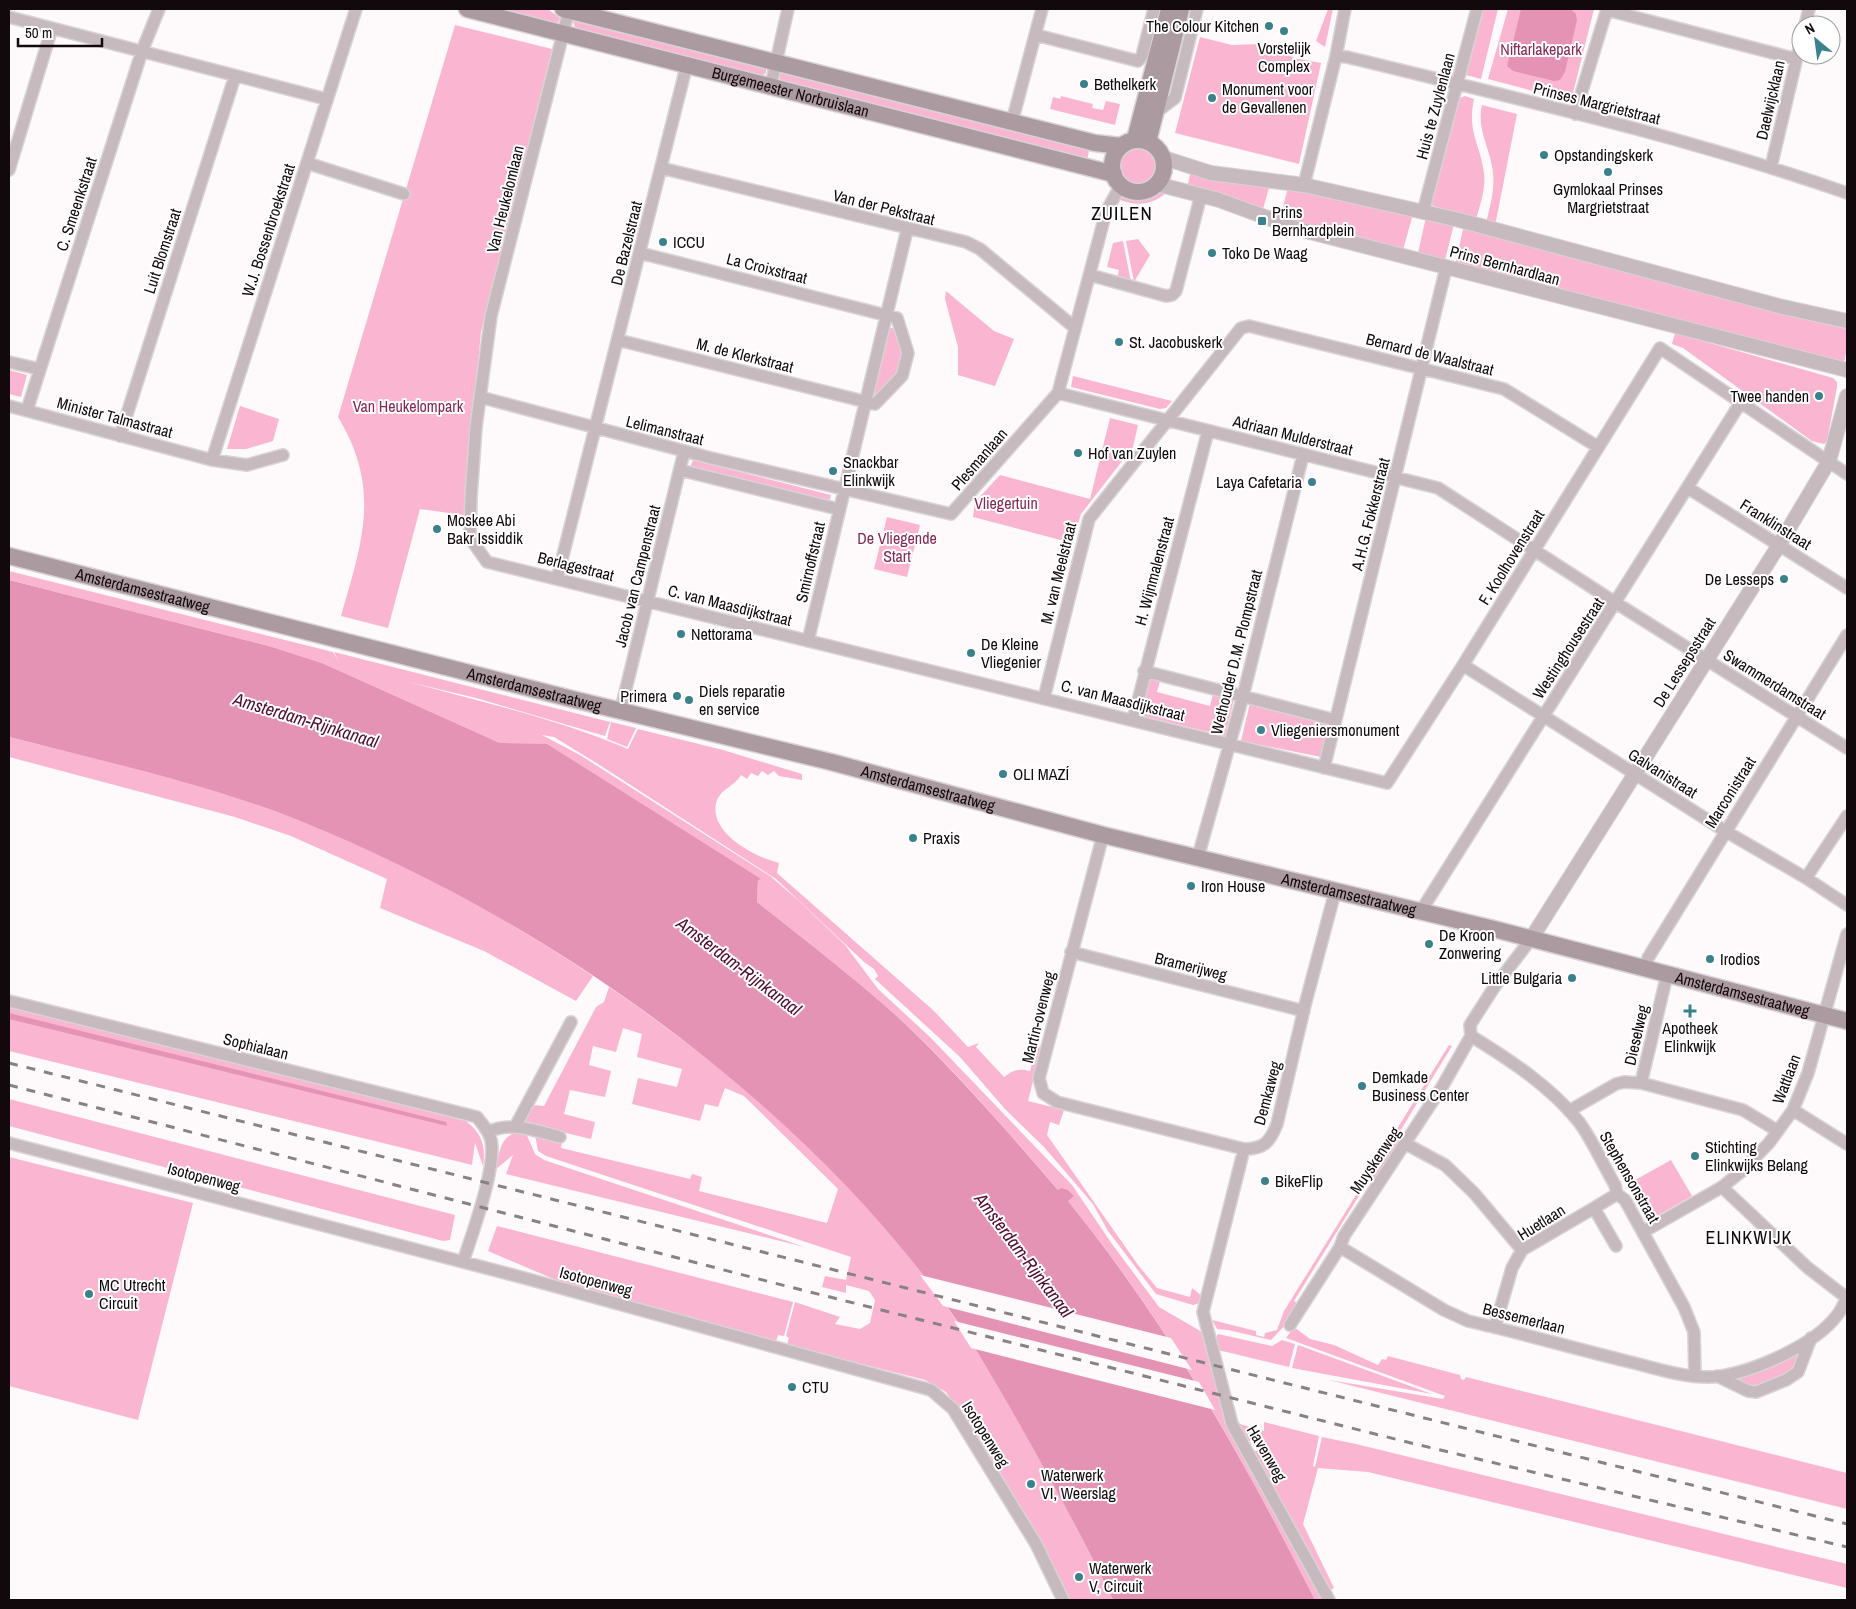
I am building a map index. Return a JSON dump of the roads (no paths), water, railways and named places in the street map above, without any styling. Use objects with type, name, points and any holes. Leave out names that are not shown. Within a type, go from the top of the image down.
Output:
[{"type":"main road","name":"Burgemeester Norbruislaan","points":[[467,9],[771,85],[1117,179]]},
{"type":"main road","points":[[1135,142],[1169,9]]},
{"type":"main road","points":[[1135,142],[1164,158],[1165,167],[1157,184],[1149,190],[1139,192],[1129,190],[1117,179],[1114,159],[1135,142],[1155,113],[1181,9]]},
{"type":"main road","name":"Burgemeester Norbruislaan","points":[[566,10],[1095,143],[1135,142]]},
{"type":"main road","name":"Amsterdamsestraatweg","points":[[9,556],[568,698],[621,709],[831,762],[1103,835],[1421,911],[1847,1021]]},
{"type":"street","name":"C. Smeenkstraat","points":[[27,410],[142,50],[159,9]]},
{"type":"street","name":"W.J. Bossenbroekstraat","points":[[212,460],[356,9]]},
{"type":"street","points":[[771,85],[788,9]]},
{"type":"street","points":[[1012,122],[1042,9]]},
{"type":"street","points":[[1036,35],[1138,61],[1142,56],[1154,9]]},
{"type":"street","points":[[1155,113],[1175,98],[1197,9]]},
{"type":"street","points":[[1304,186],[1336,56],[1345,9]]},
{"type":"street","name":"Huis te Zuylenlaan","points":[[1423,212],[1459,84],[1477,9]]},
{"type":"street","points":[[1575,114],[1607,9],[1791,57]]},
{"type":"street","name":"Van Heukelomlaan","points":[[480,397],[491,316],[563,32],[566,10]]},
{"type":"street","points":[[9,17],[326,99]]},
{"type":"street","points":[[9,170],[52,28]]},
{"type":"street","name":"Prinses Margrietstraat","points":[[1336,56],[1347,56],[1459,84],[1771,166],[1847,193]]},
{"type":"street","name":"De Bazelstraat","points":[[557,578],[687,64]]},
{"type":"street","name":"Daelwijcklaan","points":[[1771,166],[1794,65]]},
{"type":"street","name":"Luit Blomstraat","points":[[120,436],[235,76]]},
{"type":"street","name":"Prins Bernhardlaan","points":[[1164,158],[1211,172],[1304,186],[1423,212],[1779,306],[1847,322]]},
{"type":"street","points":[[307,163],[404,194]]},
{"type":"street","name":"Van der Pekstraat","points":[[661,168],[907,230],[966,242],[980,249],[1074,327]]},
{"type":"street","points":[[1074,327],[1117,179]]},
{"type":"street","name":"Prins Bernhardlaan","points":[[1157,184],[1201,195],[1298,229],[1847,370]]},
{"type":"street","points":[[1090,275],[1158,294],[1172,295],[1176,291],[1201,195]]},
{"type":"street","name":"Smirnoffstraat","points":[[808,641],[838,509],[907,230]]},
{"type":"street","name":"La Croixstraat","points":[[640,253],[886,314]]},
{"type":"street","name":"A.H.G. Fokkerstraat","points":[[1324,768],[1423,369],[1446,268]]},
{"type":"street","points":[[865,402],[875,404],[902,376],[908,353],[897,318],[886,314]]},
{"type":"street","name":"Bernard de Waalstraat","points":[[1241,328],[1249,326],[1504,389],[1598,447]]},
{"type":"street","name":"Plesmanlaan","points":[[844,490],[951,514],[1058,393],[1074,327]]},
{"type":"street","name":"M. van Meelstraat","points":[[1044,698],[1088,519],[1241,328]]},
{"type":"street","name":"M. de Klerkstraat","points":[[618,340],[865,402]]},
{"type":"street","name":"F. Koolhovenstraat","points":[[1387,783],[1463,665],[1660,348],[1741,402]]},
{"type":"street","points":[[9,362],[39,369]]},
{"type":"street","name":"Adriaan Mulderstraat","points":[[1058,393],[1189,424],[1208,431],[1438,488],[1535,550]]},
{"type":"street","name":"De Lessepsstraat","points":[[1530,939],[1779,545],[1828,461],[1847,396]]},
{"type":"street","name":"Lelimanstraat","points":[[480,397],[684,452],[844,490]]},
{"type":"street","name":"Berlagestraat","points":[[480,397],[471,496],[470,538],[487,562],[647,601]]},
{"type":"street","points":[[1741,402],[1847,474]]},
{"type":"street","name":"Westinghousestraat","points":[[1421,911],[1741,402]]},
{"type":"street","name":"Minister Talmastraat","points":[[9,406],[212,460],[247,465],[283,454]]},
{"type":"street","name":"H. Wijnmalenstraat","points":[[1133,720],[1144,671],[1208,431]]},
{"type":"street","name":"Jacob van Campenstraat","points":[[621,709],[684,452]]},
{"type":"street","name":"Wethouder D.M. Plompstraat","points":[[1198,857],[1243,696],[1303,455]]},
{"type":"street","points":[[680,470],[838,509]]},
{"type":"street","name":"Franklinstraat","points":[[1688,488],[1847,588]]},
{"type":"street","name":"Swammerdamstraat","points":[[1535,550],[1847,748]]},
{"type":"street","name":"C. van Maasdijkstraat","points":[[647,601],[1387,783]]},
{"type":"street","name":"Marconistraat","points":[[1646,970],[1648,958],[1847,635]]},
{"type":"street","name":"Galvanistraat","points":[[1463,665],[1725,831],[1806,878],[1847,905]]},
{"type":"street","name":"C. van Maasdijkstraat","points":[[1144,671],[1335,720]]},
{"type":"street","points":[[1806,878],[1847,816]]},
{"type":"street","name":"Martin-ovenweg","points":[[1103,835],[1039,1078],[1043,1093],[1057,1102],[1244,1149]]},
{"type":"street","name":"Demkaweg","points":[[1244,1149],[1257,1149],[1271,1138],[1336,892]]},
{"type":"street","name":"Wattlaan","points":[[1643,1232],[1722,1187],[1757,1157],[1793,1110],[1808,1073],[1847,934]]},
{"type":"street","name":"Muyskenweg","points":[[1290,1325],[1340,1247],[1344,1236],[1406,1144],[1472,1036],[1470,1025],[1495,986],[1530,939]]},
{"type":"street","name":"Bramerijweg","points":[[1071,952],[1304,1011]]},
{"type":"street","name":"Dieselweg","points":[[1569,1111],[1616,1084],[1624,1082],[1641,1083],[1666,975]]},
{"type":"street","name":"Sophialaan","points":[[9,1001],[477,1117],[488,1132]]},
{"type":"street","points":[[515,1127],[571,1022]]},
{"type":"street","name":"Stephensonstraat","points":[[1472,1036],[1511,1060],[1569,1111],[1592,1143],[1615,1185],[1617,1194],[1624,1200],[1643,1232],[1684,1307],[1694,1332],[1695,1376]]},
{"type":"street","points":[[1641,1083],[1743,1110],[1778,1131]]},
{"type":"street","points":[[1793,1110],[1847,1144]]},
{"type":"street","points":[[462,1262],[489,1168],[492,1145],[488,1132],[499,1128],[515,1127],[560,1136]]},
{"type":"street","name":"Isotopenweg","points":[[9,1143],[462,1262],[931,1390],[954,1409],[1036,1544],[1063,1600]]},
{"type":"street","points":[[1406,1144],[1445,1165],[1474,1193],[1522,1250]]},
{"type":"street","name":"Havenweg","points":[[1244,1149],[1203,1312],[1232,1424],[1329,1600]]},
{"type":"street","points":[[1722,1187],[1808,1268],[1847,1298]]},
{"type":"street","name":"Huetlaan","points":[[1495,1327],[1512,1268],[1522,1250],[1617,1194]]},
{"type":"street","points":[[1594,1208],[1616,1246]]},
{"type":"street","name":"Bessemerlaan","points":[[1340,1247],[1444,1310],[1468,1321],[1663,1370],[1695,1376],[1717,1376],[1767,1363],[1811,1338],[1838,1314],[1847,1298]]},
{"type":"street","name":"Bessemerlaan","points":[[1717,1376],[1748,1391],[1763,1390],[1798,1372],[1811,1338]]},
{"type":"water","points":[[1521,9],[1571,9],[1576,14],[1577,20],[1565,72],[1560,80],[1554,81],[1513,71],[1507,66]]},
{"type":"water","name":"Amsterdam-Rijnkanaal","points":[[9,580],[269,646],[322,663],[500,743],[547,744],[761,879],[758,880],[757,902],[884,1004],[962,1082],[1058,1190],[1061,1188],[1068,1190],[1074,1196],[1068,1201],[1139,1296],[1202,1394],[1261,1496],[1315,1600],[1113,1600],[1045,1469],[990,1373],[958,1322],[934,1289],[872,1214],[803,1143],[728,1076],[647,1013],[563,956],[476,905],[387,859],[298,820],[227,795],[155,774],[9,737]]},
{"type":"water","points":[[9,1013],[446,1122],[447,1126],[9,1019]]},
{"type":"railway","points":[[9,1063],[1847,1524]]},
{"type":"railway","points":[[9,1085],[786,1286],[1411,1443],[1847,1547]]},
{"type":"place","name":"The Colour Kitchen","points":[[1269,26]]},
{"type":"place","name":"Vorstelijk Complex","points":[[1284,31]]},
{"type":"place","name":"Bethelkerk","points":[[1084,84]]},
{"type":"place","name":"Monument voor de Gevallenen","points":[[1212,98]]},
{"type":"place","name":"Opstandingskerk","points":[[1544,155]]},
{"type":"place","name":"Gymlokaal Prinses Margrietstraat","points":[[1608,172]]},
{"type":"place","name":"Prins Bernhardplein","points":[[1262,221]]},
{"type":"place","name":"ICCU","points":[[663,242]]},
{"type":"place","name":"Toko De Waag","points":[[1212,253]]},
{"type":"place","name":"St. Jacobuskerk","points":[[1119,342]]},
{"type":"place","name":"Twee handen","points":[[1819,396]]},
{"type":"place","name":"Hof van Zuylen","points":[[1078,453]]},
{"type":"place","name":"Snackbar Elinkwijk","points":[[833,471]]},
{"type":"place","name":"Laya Cafetaria","points":[[1312,482]]},
{"type":"place","name":"Moskee Abi Bakr Issiddik","points":[[437,529]]},
{"type":"place","name":"De Lesseps","points":[[1784,579]]},
{"type":"place","name":"Nettorama","points":[[681,634]]},
{"type":"place","name":"De Kleine Vliegenier","points":[[971,653]]},
{"type":"place","name":"Primera","points":[[677,696]]},
{"type":"place","name":"Diels reparatie en service","points":[[689,700]]},
{"type":"place","name":"Vliegeniersmonument","points":[[1261,730]]},
{"type":"place","name":"OLI MAZÍ","points":[[1003,774]]},
{"type":"place","name":"Praxis","points":[[913,838]]},
{"type":"place","name":"Iron House","points":[[1191,886]]},
{"type":"place","name":"De Kroon Zonwering","points":[[1429,944]]},
{"type":"place","name":"Irodios","points":[[1710,959]]},
{"type":"place","name":"Little Bulgaria","points":[[1572,978]]},
{"type":"place","name":"Apotheek Elinkwijk","points":[[1690,1011]]},
{"type":"place","name":"Demkade Business Center","points":[[1362,1086]]},
{"type":"place","name":"Stichting Elinkwijks Belang","points":[[1695,1156]]},
{"type":"place","name":"BikeFlip","points":[[1265,1181]]},
{"type":"place","name":"MC Utrecht Circuit","points":[[89,1294]]},
{"type":"place","name":"CTU","points":[[792,1387]]},
{"type":"place","name":"Waterwerk VI, Weerslag","points":[[1031,1484]]},
{"type":"place","name":"Waterwerk V, Circuit","points":[[1079,1577]]},
{"type":"district","name":"ZUILEN","points":[[1122,213]]},
{"type":"district","name":"ELINKWIJK","points":[[1749,1237]]},
{"type":"park label","name":"Niftarlakepark","points":[[1541,49]]},
{"type":"park label","name":"Van Heukelompark","points":[[408,406]]},
{"type":"park label","name":"Vliegertuin","points":[[1006,503]]},
{"type":"park label","name":"De Vliegende Start","points":[[897,547]]}]
